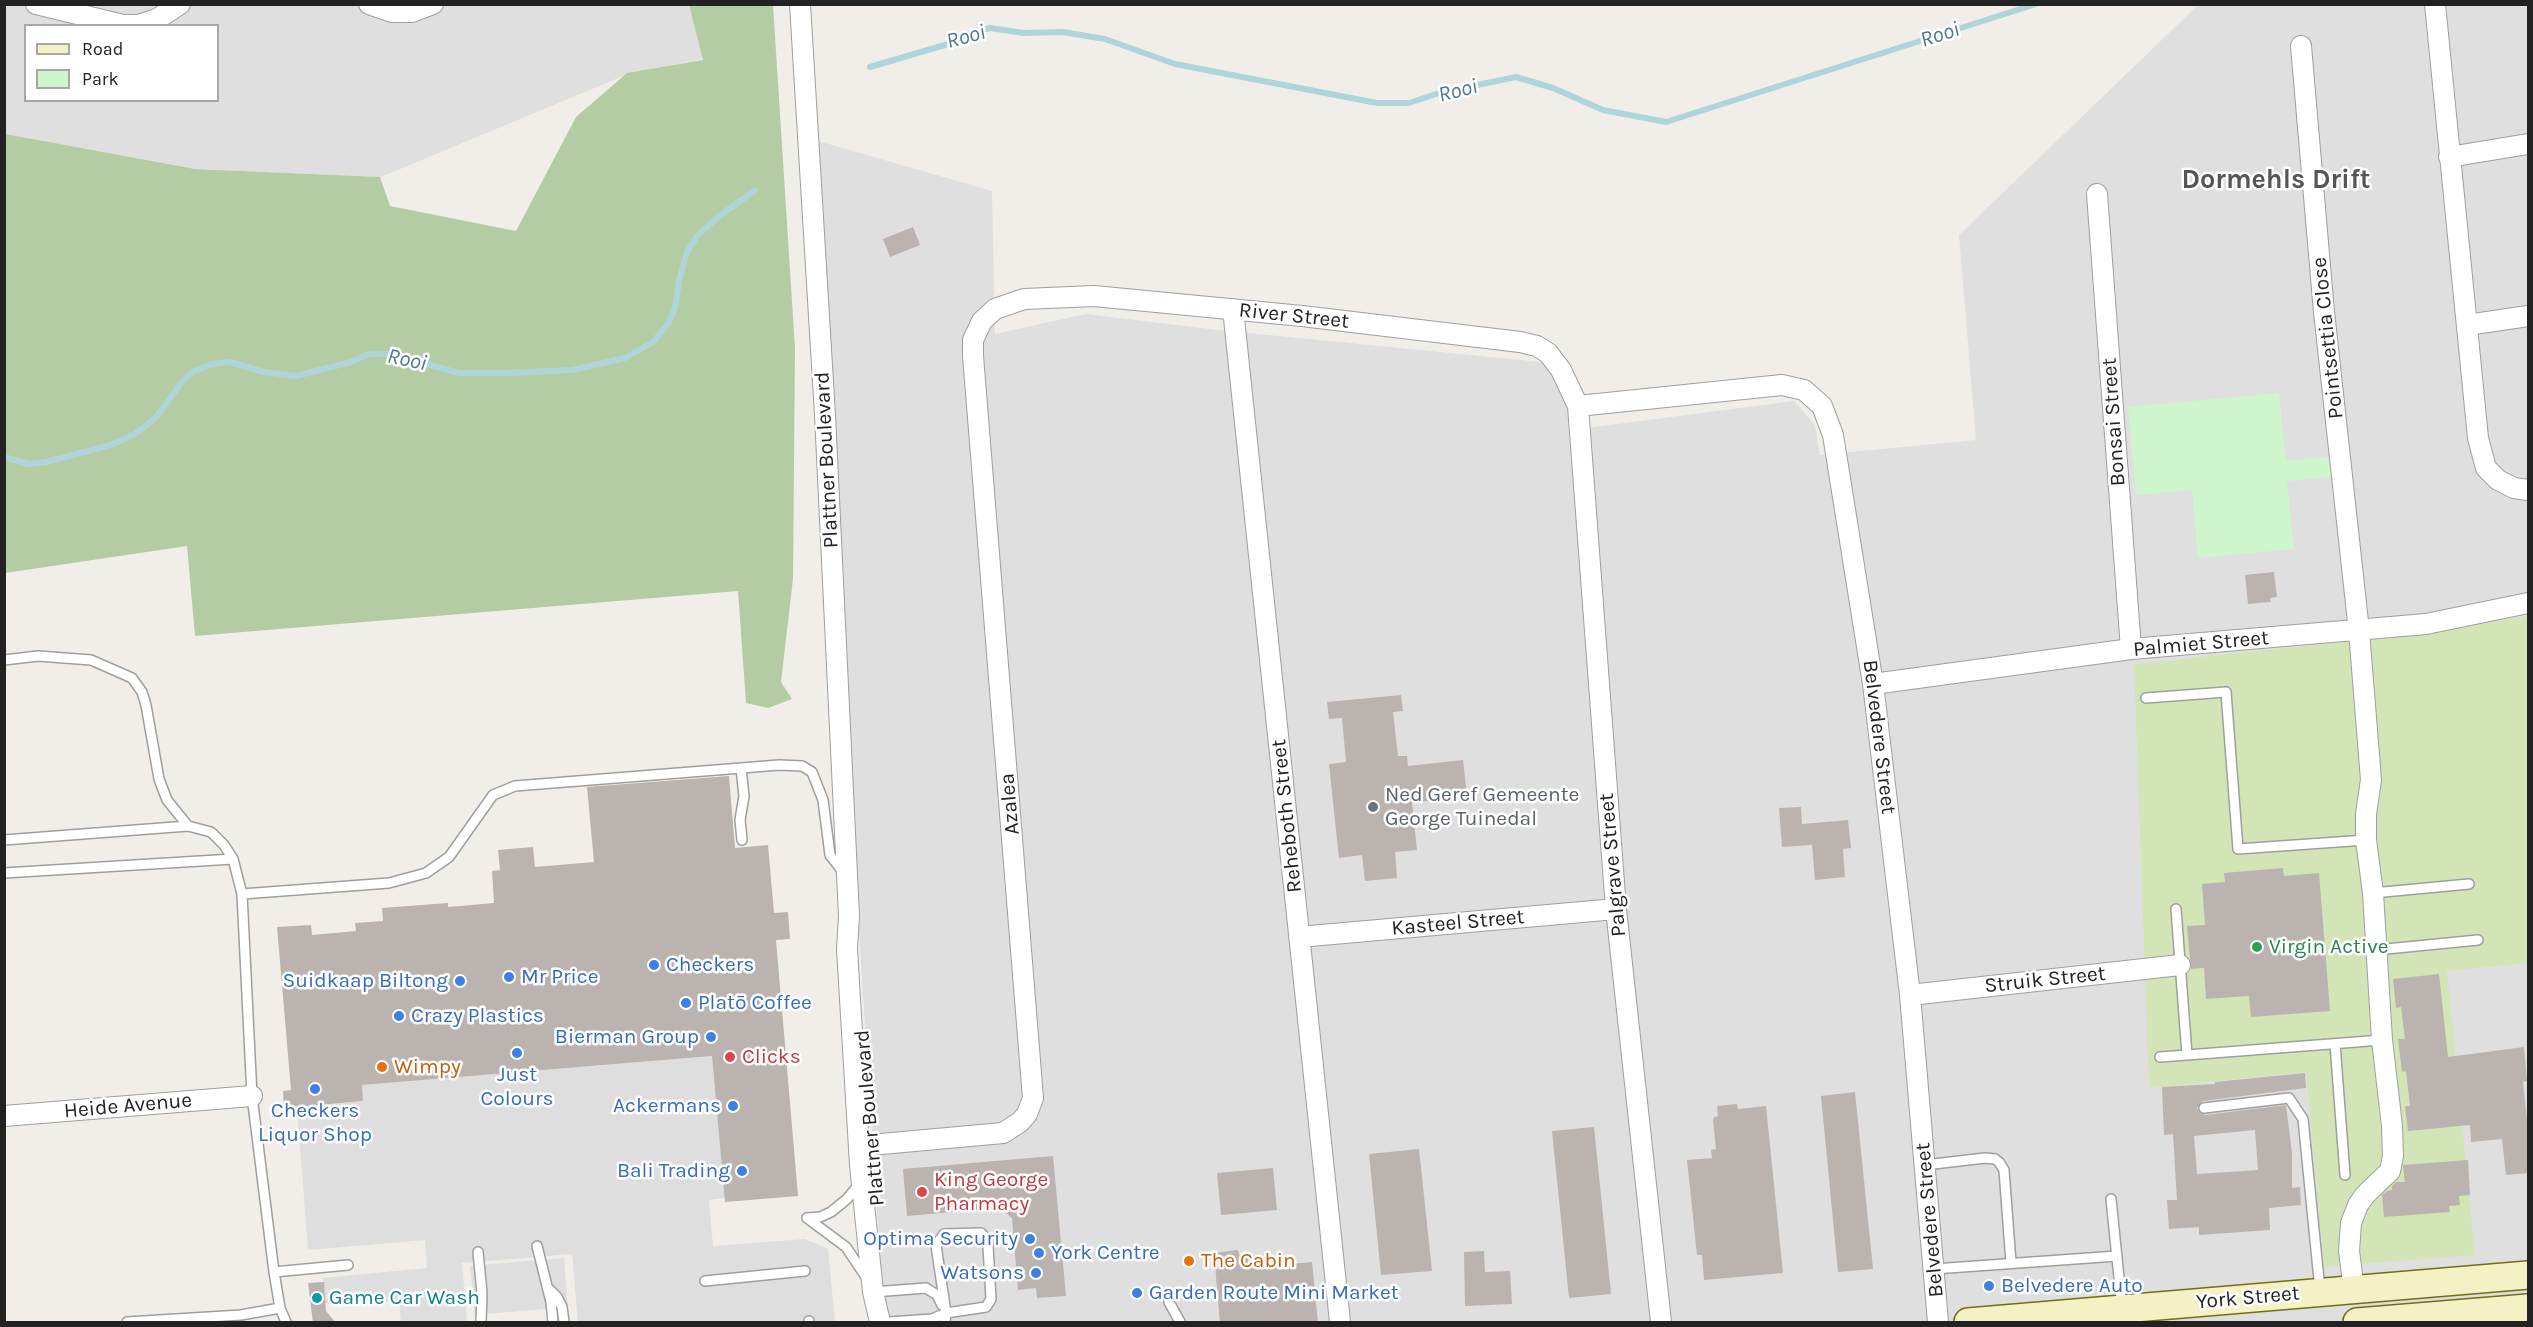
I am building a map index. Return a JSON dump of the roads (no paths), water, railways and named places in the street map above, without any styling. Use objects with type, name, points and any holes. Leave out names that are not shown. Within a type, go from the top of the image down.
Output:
[{"type":"main road","name":"York Street","points":[[1968,1323],[2529,1275]]},
{"type":"main road","points":[[2357,1323],[2529,1308]]},
{"type":"street","points":[[36,4],[115,24]]},
{"type":"street","points":[[141,24],[157,19],[180,4]]},
{"type":"street","points":[[369,4],[392,12],[412,12],[433,4]]},
{"type":"street","name":"Plattner Boulevard","points":[[800,4],[825,415],[849,916],[847,949],[877,1291]]},
{"type":"street","points":[[2435,4],[2478,438],[2486,468],[2505,485],[2529,490]]},
{"type":"street","name":"Pointsettia Close","points":[[2301,46],[2324,312],[2359,630],[2371,780],[2366,814],[2366,840],[2373,893],[2382,1040],[2392,1126],[2393,1156],[2390,1171],[2365,1196],[2351,1223],[2349,1251],[2354,1290]]},
{"type":"street","points":[[2449,156],[2529,144]]},
{"type":"street","name":"Bonsai Street","points":[[2097,194],[2131,649]]},
{"type":"street","name":"River Street","points":[[982,321],[995,309],[1008,303],[1044,298],[1094,296],[1233,309],[1469,336],[1537,346],[1548,353],[1561,370],[1578,406]]},
{"type":"street","name":"Reheboth Street","points":[[1233,309],[1340,1323]]},
{"type":"street","points":[[2467,326],[2529,316]]},
{"type":"street","name":"Azalea","points":[[865,1145],[1003,1133],[1020,1122],[1027,1114],[1033,1098],[973,356],[973,340],[982,321]]},
{"type":"street","name":"Belvedere Street","points":[[1578,406],[1782,385],[1804,390],[1822,406],[1833,435],[1873,684],[1910,995],[1938,1323]]},
{"type":"street","name":"Palgrave Street","points":[[1578,406],[1616,909],[1661,1323]]},
{"type":"street","name":"Palmiet Street","points":[[1873,684],[2131,649],[2426,624],[2529,603]]},
{"type":"street","name":"Kasteel Street","points":[[1299,937],[1616,909]]},
{"type":"street","name":"Struik Street","points":[[1910,995],[2180,965]]},
{"type":"street","name":"Heide Avenue","points":[[4,1116],[252,1096]]},
{"type":"street","name":"Plattner Boulevard","points":[[865,1145],[861,1178],[883,1321]]},
{"type":"lane","points":[[4,660],[38,656],[91,660],[132,678],[142,692],[146,705],[159,779],[167,800],[188,826]]},
{"type":"lane","points":[[2146,698],[2226,692],[2238,849],[2366,840]]},
{"type":"lane","points":[[242,894],[389,883],[426,873],[448,857],[493,795],[515,786],[779,765],[802,766],[812,772],[823,800],[830,855],[846,876]]},
{"type":"lane","points":[[741,768],[744,796],[740,820],[742,840]]},
{"type":"lane","points":[[4,840],[188,826],[211,832],[224,845],[233,859],[242,894],[252,1096],[274,1272],[280,1308],[286,1323]]},
{"type":"lane","points":[[4,873],[233,859]]},
{"type":"lane","points":[[2373,893],[2469,884]]},
{"type":"lane","points":[[2176,909],[2187,1055]]},
{"type":"lane","points":[[2376,950],[2478,940]]},
{"type":"lane","points":[[2160,1057],[2382,1040]]},
{"type":"lane","points":[[2335,1044],[2346,1175]]},
{"type":"lane","points":[[2204,1108],[2289,1098],[2303,1119],[2321,1292]]},
{"type":"lane","points":[[1925,1165],[1985,1158],[1995,1158],[1999,1162],[2004,1170],[2011,1263]]},
{"type":"lane","points":[[861,1178],[847,1199],[831,1212],[820,1217],[807,1218],[846,1247],[877,1291],[926,1288],[937,1295],[946,1318]]},
{"type":"lane","points":[[2111,1199],[2122,1309]]},
{"type":"lane","points":[[883,1321],[946,1318],[987,1307],[990,1302],[987,1239],[981,1233],[944,1234],[936,1245],[946,1318]]},
{"type":"lane","points":[[537,1246],[551,1302],[552,1323]]},
{"type":"lane","points":[[478,1252],[482,1293],[481,1320]]},
{"type":"lane","points":[[1934,1269],[2117,1256]]},
{"type":"lane","points":[[926,1288],[937,1278],[939,1264]]},
{"type":"lane","points":[[274,1272],[348,1265]]},
{"type":"lane","points":[[705,1281],[805,1270]]},
{"type":"lane","points":[[547,1287],[557,1297],[562,1307],[564,1323]]},
{"type":"lane","points":[[1169,1302],[1180,1323]]},
{"type":"lane","points":[[127,1323],[241,1319],[280,1308]]},
{"type":"waterway","name":"Rooi","points":[[870,67],[948,44],[965,35],[990,28],[1024,33],[1063,32],[1105,39],[1175,64],[1377,103],[1409,103],[1439,93],[1516,77],[1553,88],[1603,110],[1666,122],[2036,4]]},
{"type":"waterway","name":"Rooi","points":[[4,457],[29,464],[46,462],[111,445],[135,434],[148,424],[192,372],[212,364],[230,362],[264,372],[296,376],[351,362],[369,354],[389,354],[459,373],[509,373],[572,370],[625,358],[653,342],[668,324],[675,308],[679,280],[687,252],[697,236],[718,217],[754,191]]},
{"type":"place","name":"Ned Geref Gemeente George Tuinedal","points":[[1373,807]]},
{"type":"place","name":"Virgin Active","points":[[2257,947]]},
{"type":"place","name":"Checkers","points":[[654,965]]},
{"type":"place","name":"Mr Price","points":[[509,977]]},
{"type":"place","name":"Suidkaap Biltong","points":[[460,981]]},
{"type":"place","name":"Platō Coffee","points":[[686,1003]]},
{"type":"place","name":"Crazy Plastics","points":[[399,1016]]},
{"type":"place","name":"Bierman Group","points":[[711,1037]]},
{"type":"place","name":"Just Colours","points":[[517,1053]]},
{"type":"place","name":"Clicks","points":[[730,1057]]},
{"type":"place","name":"Wimpy","points":[[382,1067]]},
{"type":"place","name":"Checkers Liquor Shop","points":[[315,1089]]},
{"type":"place","name":"Ackermans","points":[[733,1106]]},
{"type":"place","name":"Bali Trading","points":[[742,1171]]},
{"type":"place","name":"King George Pharmacy","points":[[922,1192]]},
{"type":"place","name":"Optima Security","points":[[1030,1239]]},
{"type":"place","name":"York Centre","points":[[1039,1253]]},
{"type":"place","name":"The Cabin","points":[[1189,1261]]},
{"type":"place","name":"Watsons","points":[[1036,1273]]},
{"type":"place","name":"Belvedere Auto","points":[[1989,1286]]},
{"type":"place","name":"Garden Route Mini Market","points":[[1137,1293]]},
{"type":"place","name":"Game Car Wash","points":[[317,1298]]},
{"type":"district","name":"Dormehls Drift","points":[[2276,180]]}]
